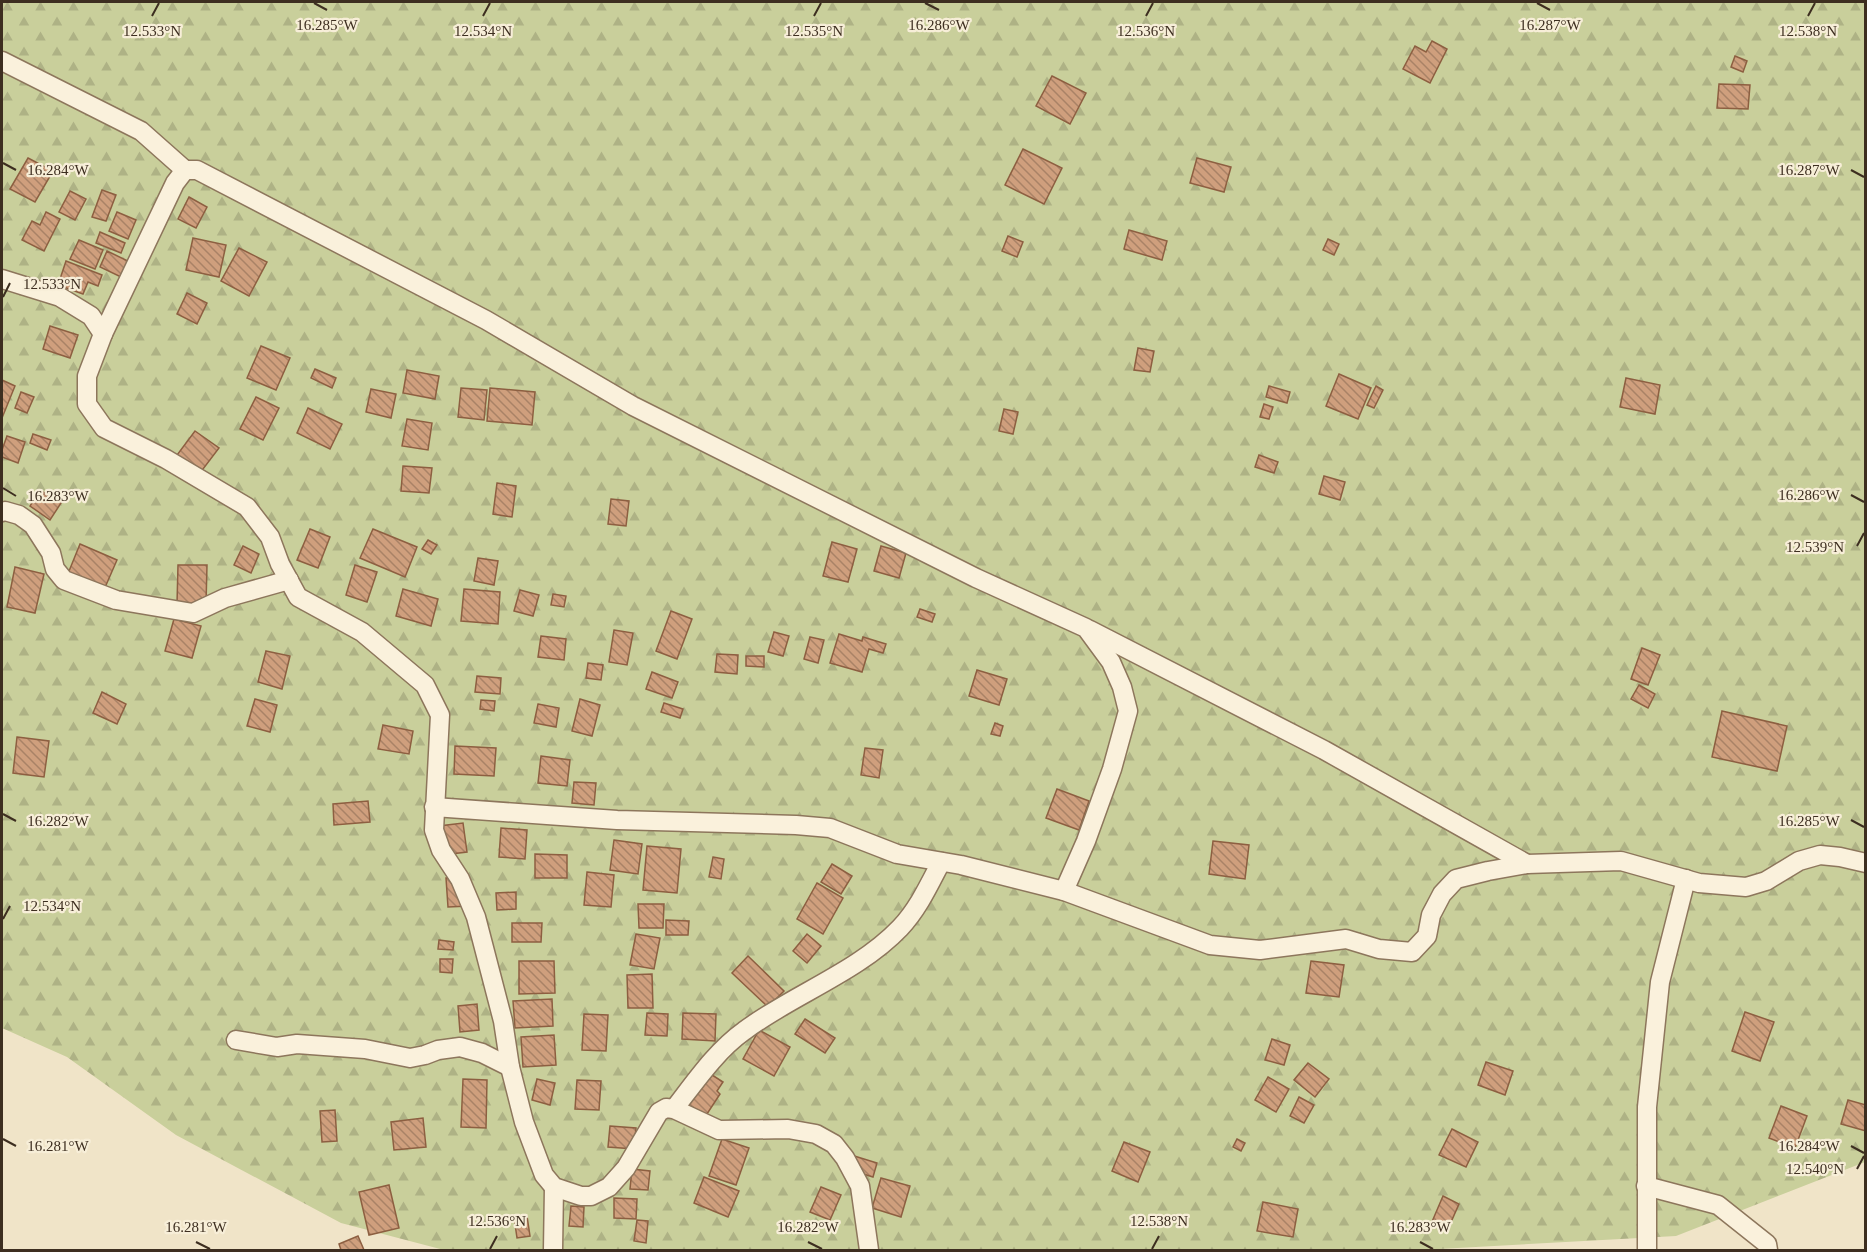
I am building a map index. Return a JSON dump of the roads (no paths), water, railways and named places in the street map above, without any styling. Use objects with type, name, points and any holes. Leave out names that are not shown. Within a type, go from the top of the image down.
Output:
[{"type":"street","points":[[2,61],[141,131],[185,170],[197,170],[486,320],[633,405],[976,578],[1086,628],[1324,750],[1527,864]]},
{"type":"street","points":[[185,170],[175,183],[103,334],[87,376],[87,404],[104,428],[166,459],[247,507],[270,537],[298,597],[362,632],[425,684],[440,715],[434,830],[441,850],[460,879],[476,917],[503,1021],[510,1067],[524,1122],[544,1175],[554,1187],[568,1193],[591,1196],[609,1187],[626,1168],[659,1112],[666,1108],[674,1109],[719,1130],[788,1129],[816,1134],[834,1144],[845,1158],[860,1186],[869,1251]]},
{"type":"street","points":[[2,279],[60,297],[91,316],[103,334]]},
{"type":"street","points":[[2,512],[19,515],[33,525],[51,553],[55,568],[64,580],[116,600],[193,613],[225,598],[289,580]]},
{"type":"street","points":[[1064,891],[1090,831],[1112,770],[1128,711],[1122,687],[1111,662],[1086,628]]},
{"type":"street","points":[[434,807],[617,820],[830,828],[897,854],[960,865],[1064,891],[1210,945],[1260,950],[1346,939],[1379,949],[1412,952],[1427,936],[1431,915],[1442,894],[1456,879],[1527,864],[1621,861],[1686,879],[1732,887],[1746,887],[1766,881],[1799,861],[1820,855],[1866,863]]},
{"type":"street","points":[[674,1109],[706,1067],[742,1032],[837,975],[900,928],[920,902],[941,862]]},
{"type":"street","points":[[1647,1251],[1647,1107],[1660,982],[1686,879]]},
{"type":"street","points":[[236,1040],[277,1047],[297,1044],[365,1049],[410,1058],[460,1047],[482,1053],[510,1067]]},
{"type":"street","points":[[1646,1186],[1718,1205],[1767,1244],[1768,1251]]},
{"type":"street","points":[[553,1251],[554,1187]]}]
